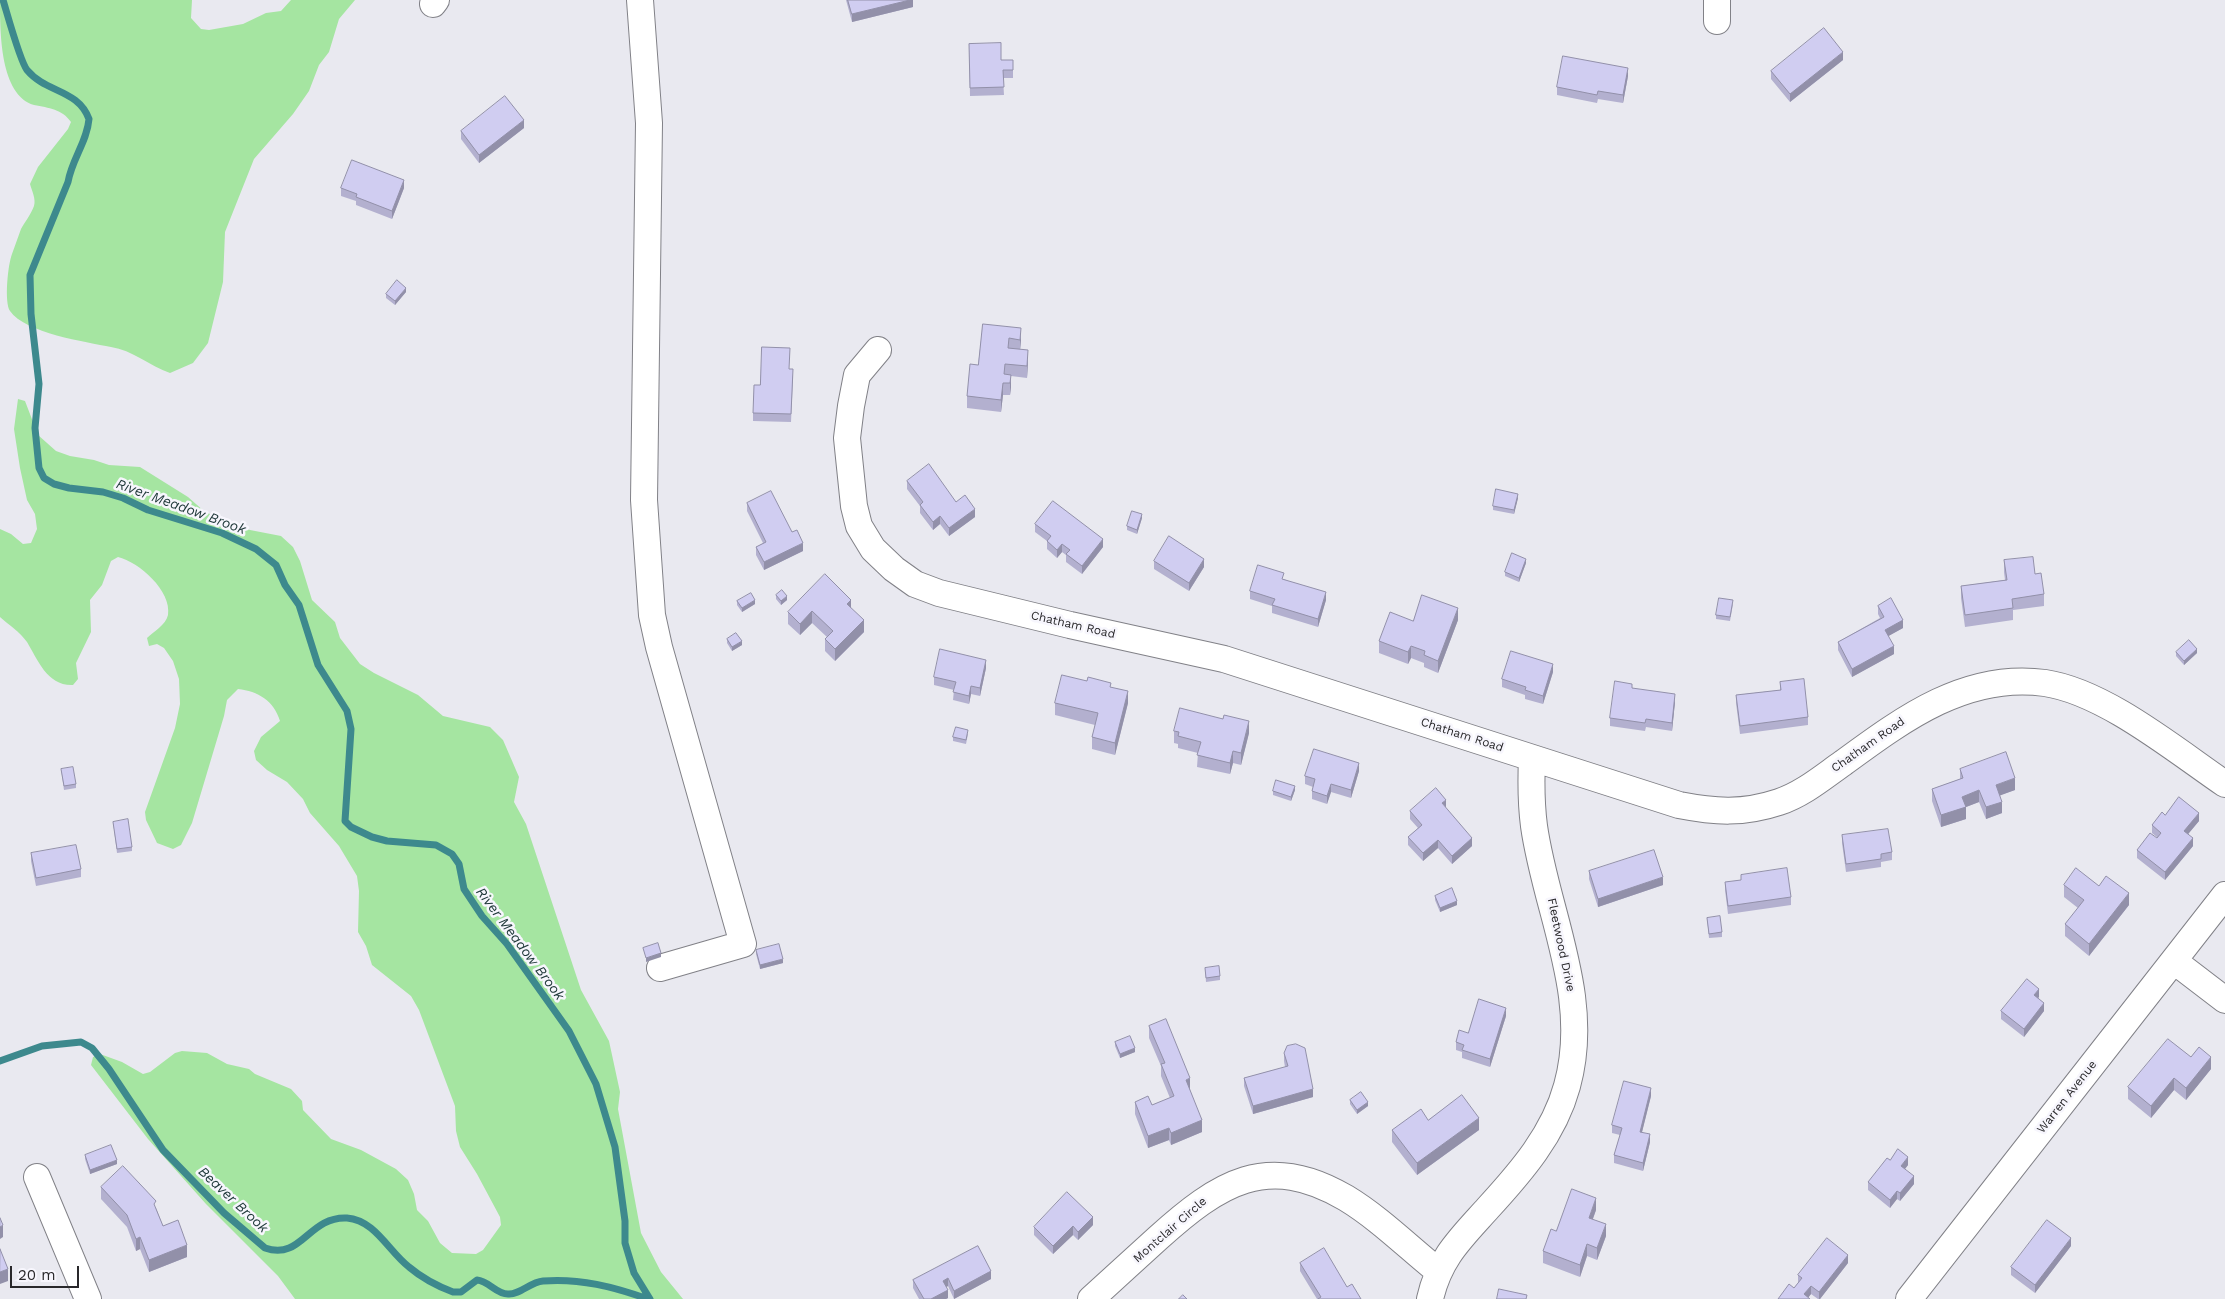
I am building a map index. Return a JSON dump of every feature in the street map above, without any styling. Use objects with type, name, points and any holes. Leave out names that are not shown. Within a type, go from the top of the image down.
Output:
[{"type":"street","points":[[640,0],[649,123],[644,500],[652,615],[659,647],[743,944],[660,968]]},
{"type":"street","name":"Chatham Road","points":[[878,350],[857,375],[847,438],[854,506],[859,526],[873,549],[894,569],[915,584],[939,593],[1224,659],[1679,805],[1714,812],[1742,811],[1780,802],[1811,786],[1894,725],[1930,704],[1967,689],[2007,683],[2045,684],[2083,695],[2111,708],[2225,784]]},
{"type":"street","name":"Fleetwood Drive","points":[[1430,1299],[1438,1271],[1453,1247],[1504,1191],[1534,1154],[1556,1117],[1569,1078],[1574,1034],[1570,980],[1534,827],[1531,793],[1532,758]]},
{"type":"street","name":"Warren Avenue","points":[[1909,1299],[2225,895]]},
{"type":"street","points":[[2174,961],[2225,1000]]},
{"type":"street","name":"Montclair Circle","points":[[1091,1299],[1206,1198],[1230,1184],[1262,1176],[1300,1179],[1337,1192],[1360,1207],[1438,1271]]},
{"type":"street","points":[[37,1177],[88,1299]]},
{"type":"green space","points":[[0,0],[192,0],[191,18],[201,29],[209,30],[243,24],[266,13],[281,11],[291,0],[355,0],[339,19],[329,52],[319,65],[309,91],[293,114],[254,159],[225,232],[223,282],[208,343],[193,363],[170,373],[119,349],[42,331],[18,319],[10,311],[7,300],[9,266],[21,229],[34,206],[30,184],[38,167],[68,129],[71,122],[64,114],[50,108],[34,105],[23,99],[14,89],[4,61]]},
{"type":"green space","points":[[18,399],[25,401],[38,435],[56,451],[109,465],[140,467],[188,497],[205,512],[250,530],[281,536],[293,547],[300,561],[312,600],[335,622],[340,638],[360,664],[418,695],[443,716],[490,727],[503,740],[519,777],[514,802],[526,824],[581,990],[609,1041],[620,1092],[618,1109],[641,1233],[661,1272],[683,1299],[295,1299],[278,1276],[206,1204],[148,1139],[91,1065],[93,1057],[100,1054],[122,1062],[143,1074],[150,1072],[175,1053],[182,1051],[207,1053],[227,1064],[249,1069],[255,1074],[291,1089],[302,1101],[303,1110],[331,1139],[361,1150],[396,1169],[408,1180],[414,1194],[417,1210],[428,1221],[440,1243],[452,1253],[476,1254],[483,1250],[501,1225],[500,1217],[460,1147],[456,1131],[455,1106],[419,1010],[411,996],[372,965],[366,946],[358,932],[359,891],[357,876],[339,846],[310,813],[303,799],[287,782],[267,770],[256,760],[254,751],[261,737],[280,721],[274,708],[264,698],[245,690],[238,689],[227,700],[192,823],[181,845],[173,849],[157,843],[146,820],[145,812],[175,728],[180,704],[179,679],[173,661],[164,648],[157,644],[149,646],[147,638],[162,625],[168,615],[168,606],[159,587],[144,571],[126,560],[118,557],[111,561],[102,585],[90,600],[91,632],[76,663],[78,679],[73,685],[64,684],[50,677],[44,671],[24,638],[0,617],[0,529],[11,534],[23,544],[31,543],[37,529],[35,514],[27,500],[14,429]]},
{"type":"building","points":[[848,0],[910,0],[852,14]]},
{"type":"building","points":[[1824,28],[1843,52],[1790,94],[1771,71]]},
{"type":"building","points":[[1001,43],[1001,60],[1013,60],[1013,70],[1003,70],[1004,87],[970,88],[969,44]]},
{"type":"building","points":[[1563,56],[1628,68],[1623,95],[1598,91],[1597,95],[1557,87]]},
{"type":"building","points":[[505,96],[524,120],[479,155],[461,131]]},
{"type":"building","points":[[352,160],[404,180],[392,211],[356,197],[357,194],[341,188]]},
{"type":"building","points":[[397,280],[406,288],[395,301],[386,294]]},
{"type":"building","points":[[983,324],[1021,328],[1020,340],[1009,338],[1008,348],[1028,350],[1027,366],[1005,364],[1004,374],[1011,375],[1010,383],[1003,383],[1001,400],[967,396],[970,364],[978,365]]},
{"type":"building","points":[[762,347],[790,348],[789,369],[793,369],[791,414],[753,413],[754,385],[760,385]]},
{"type":"building","points":[[929,464],[956,502],[965,495],[975,509],[949,528],[940,516],[933,522],[920,505],[923,502],[907,481]]},
{"type":"building","points":[[1496,489],[1518,494],[1514,510],[1493,506]]},
{"type":"building","points":[[771,491],[792,532],[797,530],[803,543],[764,562],[756,547],[766,542],[747,503]]},
{"type":"building","points":[[1053,501],[1103,539],[1082,566],[1066,554],[1070,550],[1062,544],[1057,550],[1047,541],[1051,536],[1035,524]]},
{"type":"building","points":[[1132,511],[1142,514],[1137,530],[1127,526]]},
{"type":"building","points":[[1169,536],[1204,559],[1189,583],[1154,561]]},
{"type":"building","points":[[1512,553],[1526,559],[1519,578],[1505,572]]},
{"type":"building","points":[[2033,557],[2035,574],[2041,573],[2044,594],[2012,599],[2013,608],[1965,615],[1961,586],[2007,580],[2004,560]]},
{"type":"building","points":[[1258,565],[1284,573],[1282,579],[1326,592],[1318,619],[1272,605],[1275,599],[1250,591]]},
{"type":"building","points":[[825,574],[851,600],[847,604],[864,620],[835,649],[825,639],[833,631],[812,611],[800,624],[788,612]]},
{"type":"building","points":[[782,590],[787,596],[781,601],[776,595]]},
{"type":"building","points":[[751,593],[755,600],[742,608],[737,601]]},
{"type":"building","points":[[1422,595],[1458,608],[1438,661],[1424,655],[1425,651],[1411,646],[1408,652],[1379,641],[1390,612],[1413,621]]},
{"type":"building","points":[[1719,598],[1733,600],[1730,617],[1716,615]]},
{"type":"building","points":[[1891,598],[1903,620],[1885,630],[1894,646],[1852,669],[1838,642],[1884,617],[1878,606]]},
{"type":"building","points":[[736,633],[742,641],[732,647],[727,639]]},
{"type":"building","points":[[2189,640],[2197,649],[2184,661],[2176,652]]},
{"type":"building","points":[[940,649],[986,660],[980,688],[971,686],[969,696],[953,692],[956,682],[934,677]]},
{"type":"building","points":[[1511,651],[1553,664],[1543,696],[1525,690],[1526,687],[1502,679]]},
{"type":"building","points":[[1062,675],[1087,681],[1088,677],[1111,683],[1110,687],[1128,691],[1115,743],[1092,737],[1098,713],[1055,703]]},
{"type":"building","points":[[1804,679],[1808,717],[1740,726],[1736,695],[1781,690],[1780,682]]},
{"type":"building","points":[[1615,681],[1632,684],[1632,688],[1675,694],[1672,723],[1646,719],[1645,723],[1610,718]]},
{"type":"building","points":[[1180,708],[1223,719],[1224,715],[1249,721],[1241,753],[1233,751],[1230,763],[1197,755],[1201,742],[1178,736],[1179,732],[1174,731]]},
{"type":"building","points":[[956,727],[968,730],[966,740],[953,737]]},
{"type":"building","points":[[1314,749],[1359,763],[1351,790],[1331,784],[1327,796],[1312,791],[1315,779],[1305,776]]},
{"type":"building","points":[[2006,752],[2015,778],[1996,785],[2002,802],[1986,807],[1979,790],[1962,797],[1966,807],[1941,815],[1932,789],[1963,778],[1960,769]]},
{"type":"building","points":[[73,767],[76,784],[64,786],[61,769]]},
{"type":"building","points":[[1276,780],[1295,786],[1291,797],[1273,791]]},
{"type":"building","points":[[1436,788],[1446,800],[1442,803],[1472,838],[1452,856],[1438,840],[1423,853],[1408,837],[1422,825],[1410,811]]},
{"type":"building","points":[[2179,797],[2199,813],[2184,831],[2193,838],[2165,872],[2137,850],[2150,833],[2157,838],[2161,833],[2152,825],[2162,812],[2165,815]]},
{"type":"building","points":[[128,819],[132,847],[117,849],[113,822]]},
{"type":"building","points":[[1888,829],[1892,852],[1881,854],[1881,859],[1846,864],[1842,835]]},
{"type":"building","points":[[76,845],[81,869],[36,878],[31,853]]},
{"type":"building","points":[[1654,850],[1663,877],[1598,899],[1589,871]]},
{"type":"building","points":[[1787,868],[1791,897],[1728,906],[1725,882],[1741,880],[1741,875]]},
{"type":"building","points":[[2076,868],[2099,886],[2106,876],[2129,893],[2089,944],[2065,924],[2084,900],[2064,885]]},
{"type":"building","points":[[1452,888],[1457,901],[1440,908],[1435,896]]},
{"type":"building","points":[[1720,916],[1722,932],[1709,934],[1707,918]]},
{"type":"building","points":[[658,943],[661,953],[646,958],[643,948]]},
{"type":"building","points":[[779,944],[783,959],[760,965],[756,950]]},
{"type":"building","points":[[1219,966],[1220,976],[1206,978],[1205,968]]},
{"type":"building","points":[[2027,979],[2039,989],[2034,995],[2044,1003],[2024,1029],[2001,1011]]},
{"type":"building","points":[[1479,999],[1506,1008],[1490,1059],[1462,1050],[1464,1045],[1456,1042],[1459,1030],[1468,1033]]},
{"type":"building","points":[[1166,1019],[1190,1078],[1186,1080],[1202,1120],[1171,1133],[1169,1128],[1148,1136],[1135,1102],[1148,1096],[1152,1105],[1174,1096],[1161,1064],[1165,1063],[1149,1026]]},
{"type":"building","points":[[1130,1036],[1135,1048],[1120,1054],[1115,1042]]},
{"type":"building","points":[[2168,1039],[2191,1057],[2199,1047],[2211,1057],[2186,1088],[2174,1078],[2151,1106],[2128,1087]]},
{"type":"building","points":[[1296,1044],[1305,1048],[1313,1089],[1253,1106],[1244,1078],[1288,1066],[1284,1053],[1287,1046]]},
{"type":"building","points":[[1624,1081],[1651,1088],[1640,1132],[1650,1134],[1643,1163],[1614,1155],[1622,1128],[1612,1125]]},
{"type":"building","points":[[1361,1092],[1368,1102],[1357,1110],[1350,1100]]},
{"type":"building","points":[[1462,1095],[1479,1118],[1417,1163],[1392,1130],[1421,1109],[1428,1120]]},
{"type":"building","points":[[111,1145],[117,1160],[90,1170],[85,1155]]},
{"type":"building","points":[[1898,1149],[1908,1157],[1901,1166],[1914,1176],[1900,1193],[1897,1191],[1890,1200],[1868,1182],[1887,1158],[1890,1160]]},
{"type":"building","points":[[123,1166],[156,1201],[154,1204],[163,1226],[178,1220],[187,1245],[149,1260],[140,1237],[136,1239],[127,1215],[101,1187]]},
{"type":"building","points":[[1572,1189],[1596,1198],[1589,1218],[1606,1224],[1597,1248],[1587,1244],[1580,1265],[1543,1251],[1551,1229],[1556,1231]]},
{"type":"building","points":[[1067,1192],[1093,1217],[1078,1232],[1073,1226],[1053,1246],[1034,1227]]},
{"type":"building","points":[[2047,1220],[2071,1238],[2035,1285],[2011,1267]]},
{"type":"building","points":[[1827,1238],[1848,1255],[1819,1292],[1811,1286],[1804,1294],[1810,1299],[1778,1299],[1789,1284],[1794,1288],[1802,1278],[1798,1275]]},
{"type":"building","points":[[978,1246],[991,1271],[954,1291],[948,1278],[943,1281],[948,1290],[931,1299],[924,1299],[913,1280]]},
{"type":"building","points":[[1324,1248],[1347,1287],[1352,1284],[1361,1299],[1318,1299],[1321,1297],[1300,1263]]},
{"type":"building","points":[[0,1249],[8,1269],[0,1272]]},
{"type":"building","points":[[1499,1289],[1527,1295],[1526,1299],[1497,1299]]},
{"type":"building","points":[[1183,1295],[1187,1299],[1179,1299]]},
{"type":"waterway","name":"River Meadow Brook","points":[[3,0],[17,47],[27,70],[43,83],[70,96],[84,109],[89,119],[88,127],[68,182],[30,275],[31,314],[39,384],[35,428],[39,468],[44,478],[54,484],[69,488],[103,492],[123,498],[148,510],[222,533],[256,549],[276,565],[285,585],[299,605],[318,665],[347,711],[351,729],[345,821],[351,827],[372,837],[387,841],[436,845],[452,854],[459,864],[464,889],[482,916],[507,944],[569,1031],[596,1084],[615,1147],[625,1221],[625,1243],[634,1273],[650,1299]]},
{"type":"waterway","name":"Beaver Brook","points":[[0,1061],[42,1046],[81,1042],[92,1048],[109,1069],[163,1150],[224,1213],[265,1248],[288,1249],[323,1224],[334,1219],[347,1218],[366,1224],[414,1271],[453,1292],[461,1292],[477,1280],[508,1294],[517,1293],[538,1282],[557,1280],[584,1282],[610,1287],[648,1299]]}]
